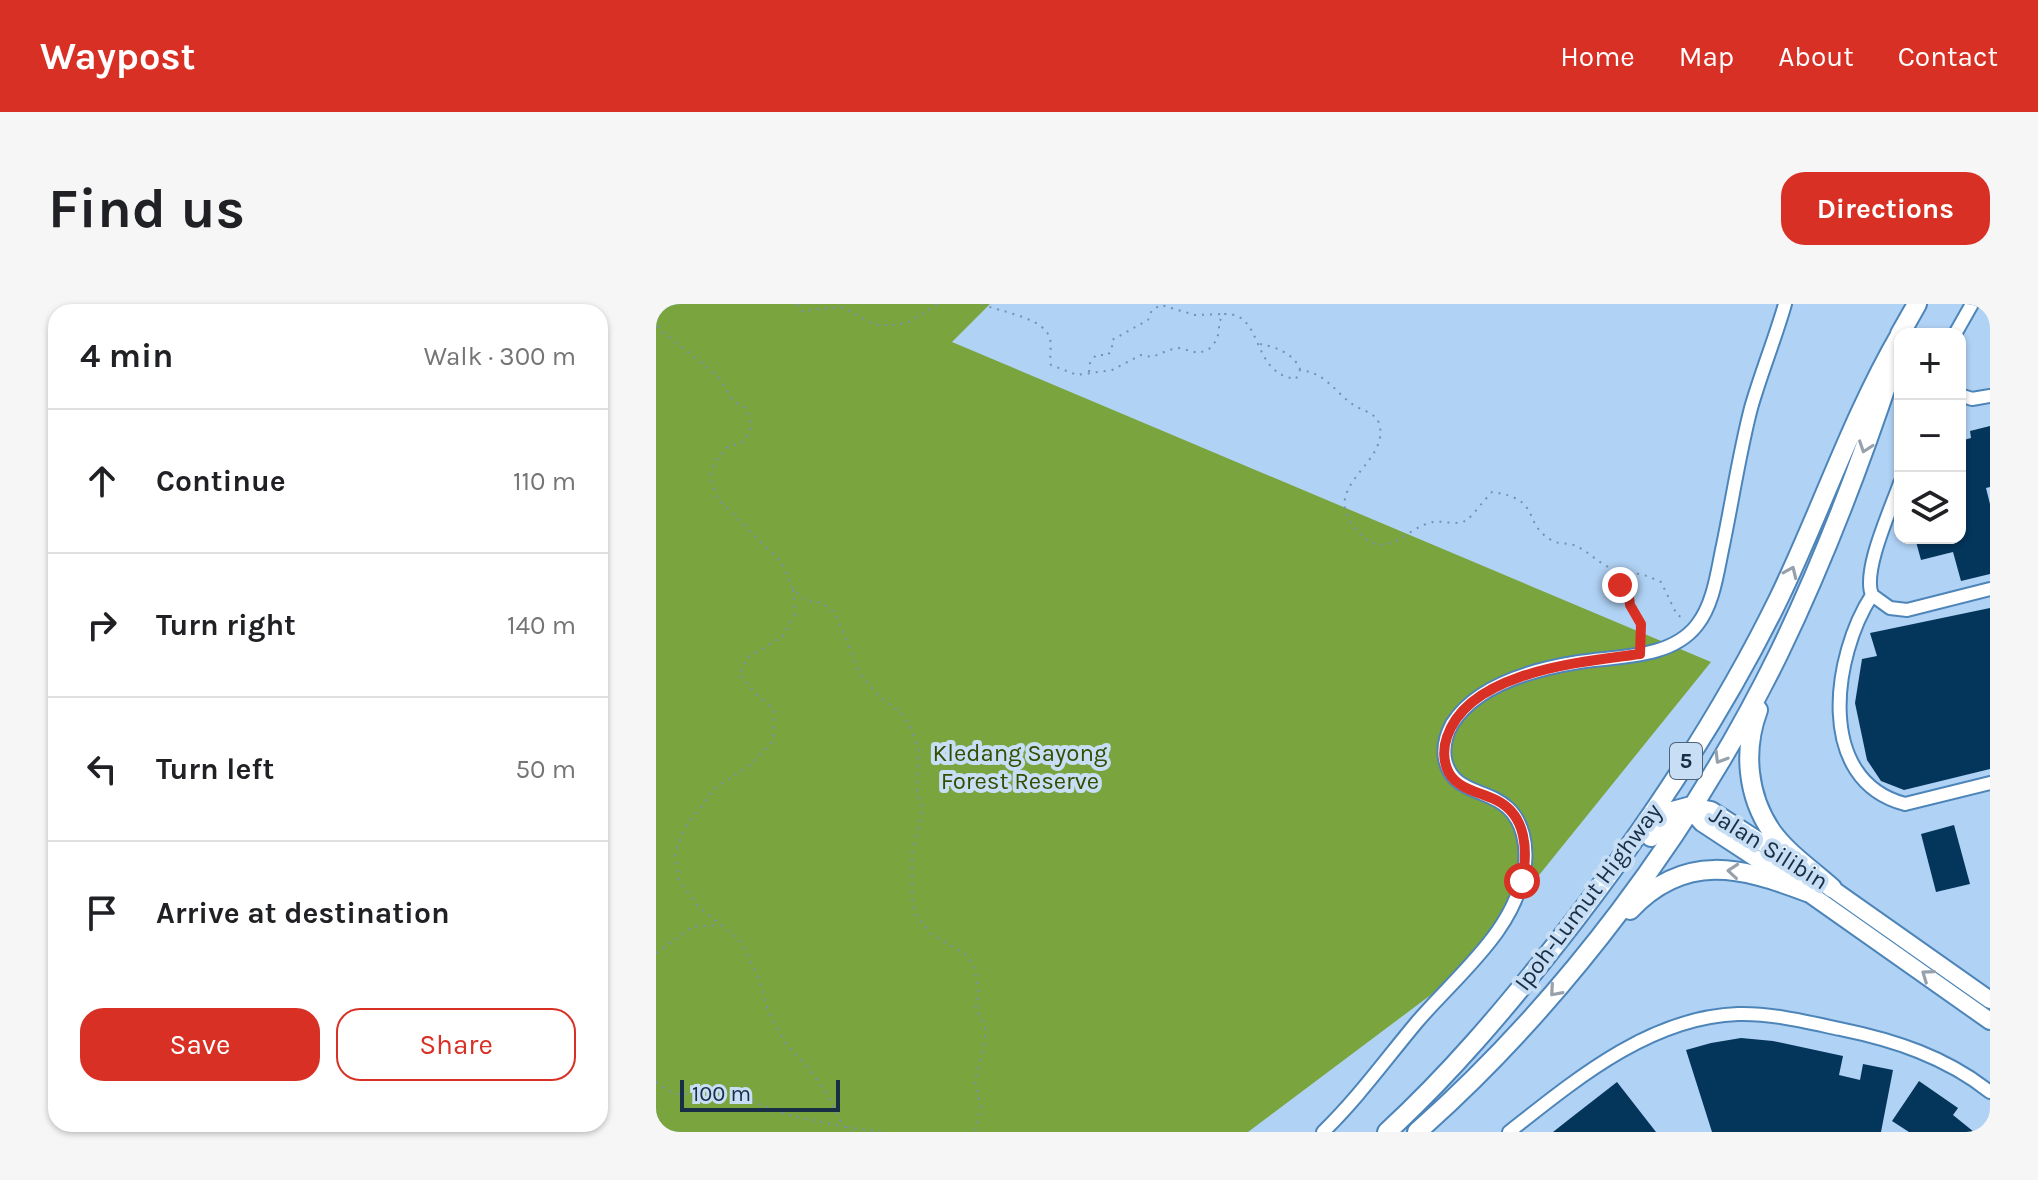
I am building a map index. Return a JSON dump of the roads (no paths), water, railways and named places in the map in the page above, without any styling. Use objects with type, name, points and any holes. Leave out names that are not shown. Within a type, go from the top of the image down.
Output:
[{"type":"highway","name":"Ipoh-Lumut Highway","points":[[1905,328],[1916,307]]},
{"type":"highway","name":"Ipoh-Lumut Highway","points":[[1387,1132],[1456,1065],[1526,982],[1628,851],[1731,687],[1779,599],[1877,378],[1894,348]]},
{"type":"highway","name":"Ipoh-Lumut Highway","points":[[1417,1132],[1506,1046],[1575,968],[1652,865],[1691,806],[1778,655],[1848,493],[1894,364]]},
{"type":"highway","points":[[1456,1065],[1496,1028],[1548,972],[1669,812],[1691,806],[1687,788],[1691,773],[1751,667],[1779,599]]},
{"type":"highway","points":[[1778,655],[1751,730],[1749,755],[1752,784],[1756,801],[1772,832],[1832,888]]},
{"type":"highway","points":[[1575,968],[1649,892],[1690,872],[1745,871],[1807,892]]},
{"type":"main road","name":"Jalan Silibin","points":[[1990,1000],[1832,888],[1711,810],[1691,806],[1702,823],[1807,892],[1990,1021]]},
{"type":"street","points":[[1323,1132],[1350,1106],[1412,1028],[1496,932],[1522,881],[1525,846],[1517,819],[1496,799],[1456,782],[1449,772],[1443,747],[1450,727],[1464,708],[1485,693],[1520,677],[1576,662],[1660,650],[1684,638],[1698,624],[1708,605],[1717,575],[1751,409],[1785,304]]},
{"type":"street","points":[[1958,328],[1972,304]]},
{"type":"street","points":[[1966,397],[1990,396]]},
{"type":"street","points":[[1894,501],[1873,565],[1869,588],[1872,595],[1890,608],[1907,610],[1990,589]]},
{"type":"street","points":[[1872,595],[1851,637],[1840,684],[1838,716],[1843,736],[1861,776],[1883,796],[1905,804],[1990,783]]},
{"type":"street","points":[[1509,1132],[1590,1072],[1639,1042],[1691,1021],[1738,1014],[1790,1019],[1898,1042],[1956,1069],[1990,1092]]},
{"type":"park label","name":"Kledang Sayong Forest Reserve","points":[[1020,767]]}]
